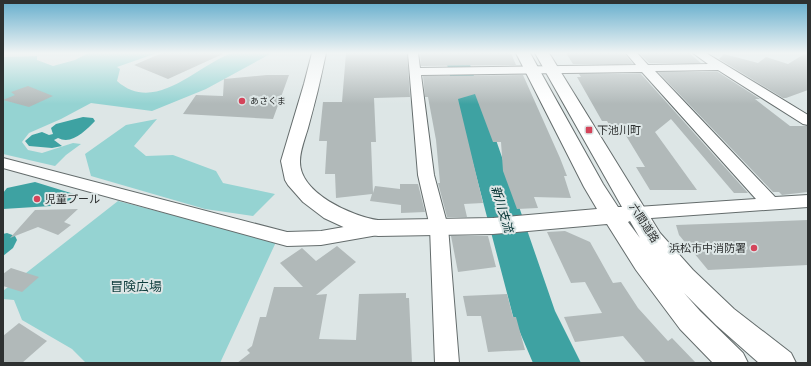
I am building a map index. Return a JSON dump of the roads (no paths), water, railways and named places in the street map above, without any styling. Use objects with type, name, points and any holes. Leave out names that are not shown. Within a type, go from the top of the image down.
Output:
[{"type":"street","points":[[315,70],[290,161],[295,180],[310,197],[332,213],[360,225],[378,228]]},
{"type":"street","points":[[447,363],[439,227],[426,175],[418,110],[416,72],[527,70]]},
{"type":"street","name":"六間道路","points":[[532,70],[586,174],[644,263],[690,320],[733,363]]},
{"type":"street","name":"六間道路","points":[[552,70],[648,233],[684,278],[725,318],[781,363]]},
{"type":"street","points":[[646,70],[771,204]]},
{"type":"street","points":[[725,70],[808,121]]},
{"type":"street","points":[[3,163],[162,207],[286,239],[321,238],[378,228],[493,226],[612,215],[808,201]]},
{"type":"waterway","name":"新川支流","points":[[460,70],[535,316],[557,363]]},
{"type":"place","name":"あさくま","points":[[242,101]]},
{"type":"place","name":"下池川町","points":[[589,130]]},
{"type":"place","name":"児童プール","points":[[37,199]]},
{"type":"place","name":"浜松市中消防署","points":[[754,248]]},
{"type":"park label","name":"冒険広場","points":[[136,286]]}]
